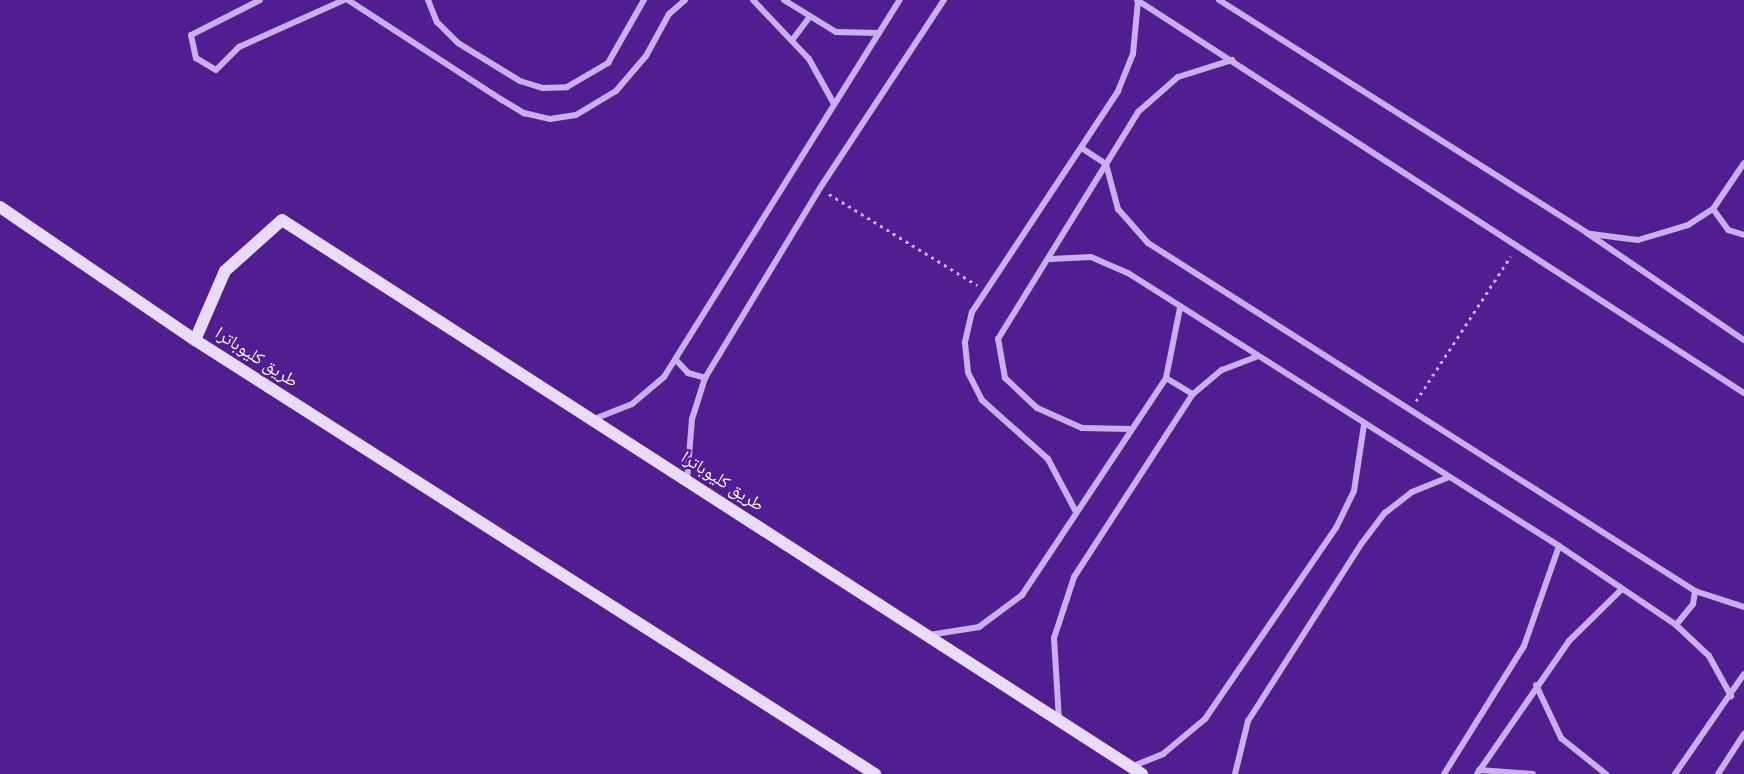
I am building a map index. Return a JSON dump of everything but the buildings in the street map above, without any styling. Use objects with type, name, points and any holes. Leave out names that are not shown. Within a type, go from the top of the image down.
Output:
[{"type":"main road","name":"طريق كليوباترا","points":[[0,207],[195,340],[875,774]]},
{"type":"main road","name":"طريق كليوباترا","points":[[195,340],[225,271],[282,220],[1142,774]]},
{"type":"street","points":[[260,0],[191,35],[191,47],[204,66],[216,70],[239,47],[346,0],[501,100],[524,113],[550,119],[576,115],[616,91],[646,56],[669,14],[685,0]]},
{"type":"street","points":[[428,0],[437,22],[458,43],[520,81],[543,88],[567,87],[608,63],[644,0]]},
{"type":"street","points":[[753,0],[793,39],[834,104]]},
{"type":"street","points":[[784,0],[808,19],[836,32],[879,33]]},
{"type":"street","points":[[594,419],[632,404],[676,360],[900,0]]},
{"type":"street","points":[[687,482],[692,419],[705,378],[820,188],[944,0]]},
{"type":"street","points":[[1075,510],[1048,459],[982,400],[968,372],[965,342],[972,312],[1083,149],[1127,73],[1138,0],[1744,393]]},
{"type":"street","points":[[1219,0],[1587,232],[1744,340]]},
{"type":"street","points":[[793,39],[808,19]]},
{"type":"street","points":[[1131,429],[1090,429],[1059,420],[1005,378],[998,339],[1051,259],[1106,164],[1161,88],[1197,68],[1232,60]]},
{"type":"street","points":[[1083,149],[1106,164],[1118,209],[1149,243],[1695,591],[1744,607]]},
{"type":"street","points":[[1587,232],[1629,240],[1664,236],[1713,209],[1744,164]]},
{"type":"street","points":[[1713,209],[1728,230],[1744,235]]},
{"type":"street","points":[[1051,259],[1108,262],[1559,546],[1676,625],[1708,656],[1731,696]]},
{"type":"street","points":[[928,635],[979,627],[1003,614],[1034,578],[1075,510],[1166,378],[1180,308]]},
{"type":"street","points":[[1059,720],[1053,659],[1065,593],[1193,394],[1222,370],[1258,356]]},
{"type":"street","points":[[676,360],[688,373],[705,378]]},
{"type":"street","points":[[1166,378],[1193,394]]},
{"type":"street","points":[[1131,767],[1163,754],[1205,719],[1336,528],[1356,483],[1364,425]]},
{"type":"street","points":[[1235,774],[1248,721],[1362,543],[1385,513],[1412,492],[1449,477]]},
{"type":"street","points":[[1444,774],[1524,646],[1559,546]]},
{"type":"street","points":[[1478,772],[1536,685],[1590,617],[1622,589]]},
{"type":"street","points":[[1676,625],[1693,604],[1695,591]]},
{"type":"street","points":[[1675,774],[1744,674]]},
{"type":"street","points":[[1536,685],[1561,738],[1606,774]]},
{"type":"street","points":[[1718,774],[1744,734]]},
{"type":"street","points":[[1478,772],[1533,774]]},
{"type":"path","points":[[820,188],[986,290]]},
{"type":"path","points":[[1410,411],[1517,247]]}]
